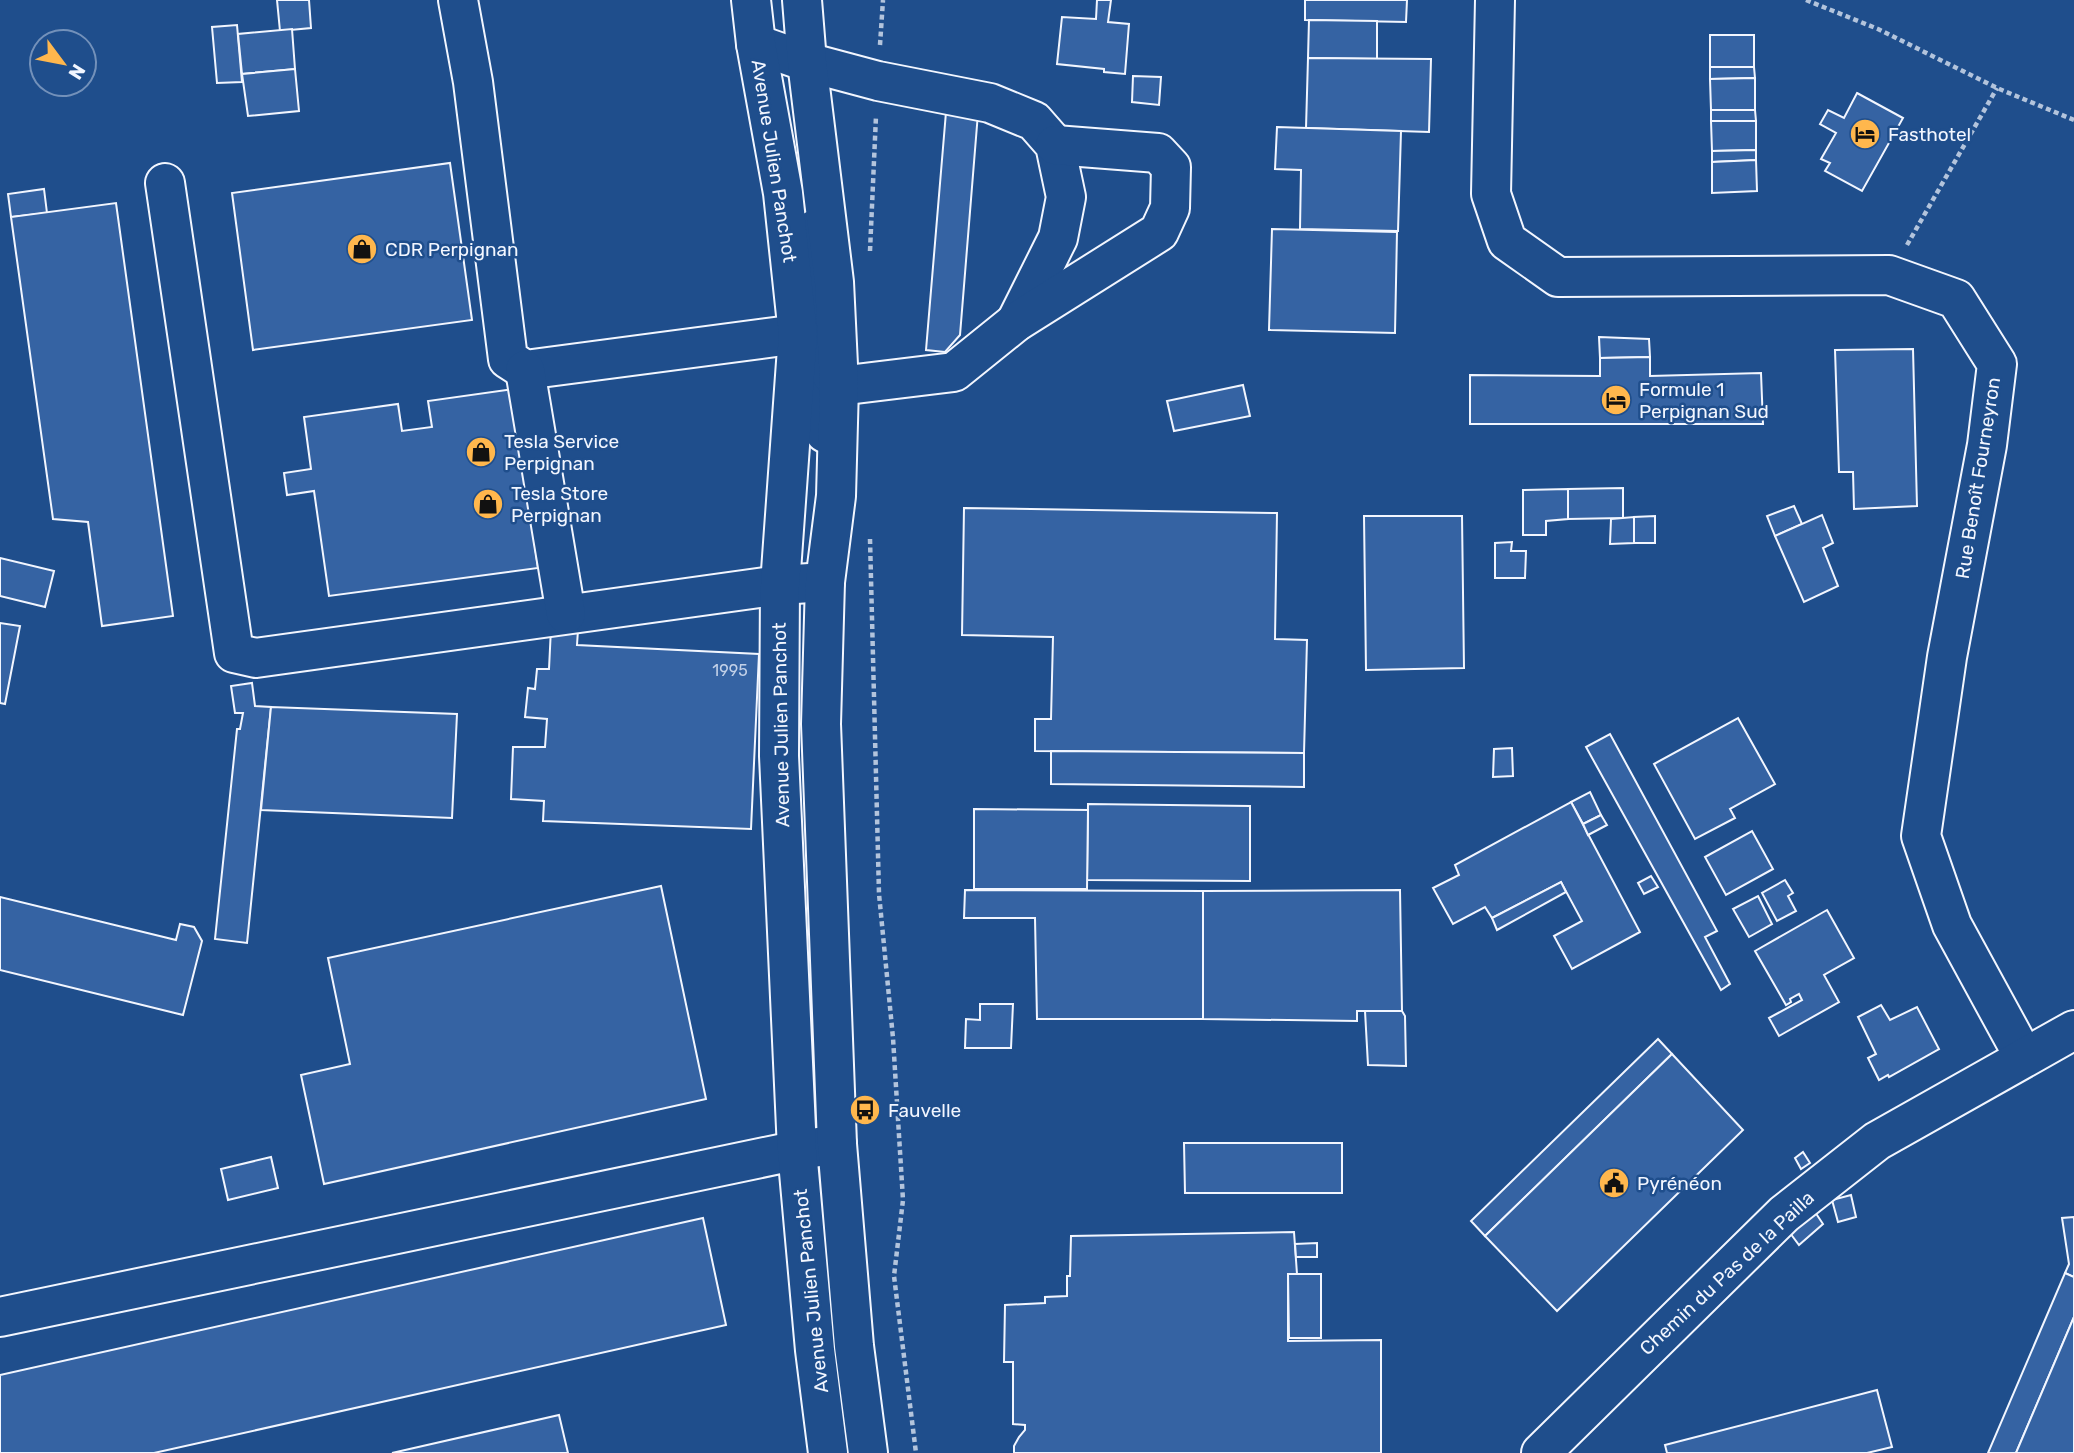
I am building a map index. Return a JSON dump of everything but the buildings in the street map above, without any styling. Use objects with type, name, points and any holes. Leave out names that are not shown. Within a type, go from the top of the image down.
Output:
[{"type":"street","points":[[458,0],[473,82],[508,359],[525,370],[798,334],[826,396],[825,475],[836,496]]},
{"type":"street","name":"Avenue Julien Panchot","points":[[751,0],[756,44],[783,193],[798,334],[780,586],[779,756],[797,1150],[815,1350],[828,1453]]},
{"type":"street","name":"Avenue Julien Panchot","points":[[802,0],[834,282],[839,386],[836,496],[825,582],[821,724],[837,1144],[854,1346],[868,1453]]},
{"type":"street","name":"Rue Benoît Fourneyron","points":[[1495,0],[1491,194],[1507,241],[1558,277],[1889,275],[1956,299],[1997,364],[1987,445],[1947,657],[1921,836],[1952,925],[2024,1057]]},
{"type":"street","points":[[756,44],[807,62],[877,81],[990,103],[1034,121],[1055,145],[1066,197],[1058,238],[1016,322]]},
{"type":"street","points":[[783,193],[815,220],[815,350],[839,386],[954,372],[1016,322],[1159,232],[1170,208],[1171,167],[1158,153],[1055,145]]},
{"type":"street","points":[[165,183],[234,653],[256,657],[566,614],[825,582]]},
{"type":"street","points":[[525,370],[566,614]]},
{"type":"street","name":"Chemin du Pas de la Pailla","points":[[1541,1453],[1784,1214],[1877,1141],[2074,1030]]},
{"type":"street","points":[[0,1317],[797,1150],[837,1144]]},
{"type":"path","points":[[869,260],[883,0]]},
{"type":"path","points":[[1806,0],[1878,29],[1997,88],[2074,120]]},
{"type":"path","points":[[1889,275],[1997,88]]},
{"type":"path","points":[[870,538],[879,894],[893,1038],[903,1200],[894,1276],[916,1453]]},
{"type":"place","name":"Fasthotel","points":[[1865,134]]},
{"type":"place","name":"CDR Perpignan","points":[[362,249]]},
{"type":"place","name":"Formule 1 Perpignan Sud","points":[[1616,400]]},
{"type":"place","name":"Tesla Service Perpignan","points":[[481,452]]},
{"type":"place","name":"Tesla Store Perpignan","points":[[488,504]]},
{"type":"place","name":"Fauvelle","points":[[865,1110]]},
{"type":"place","name":"Pyrénéon","points":[[1614,1183]]}]
